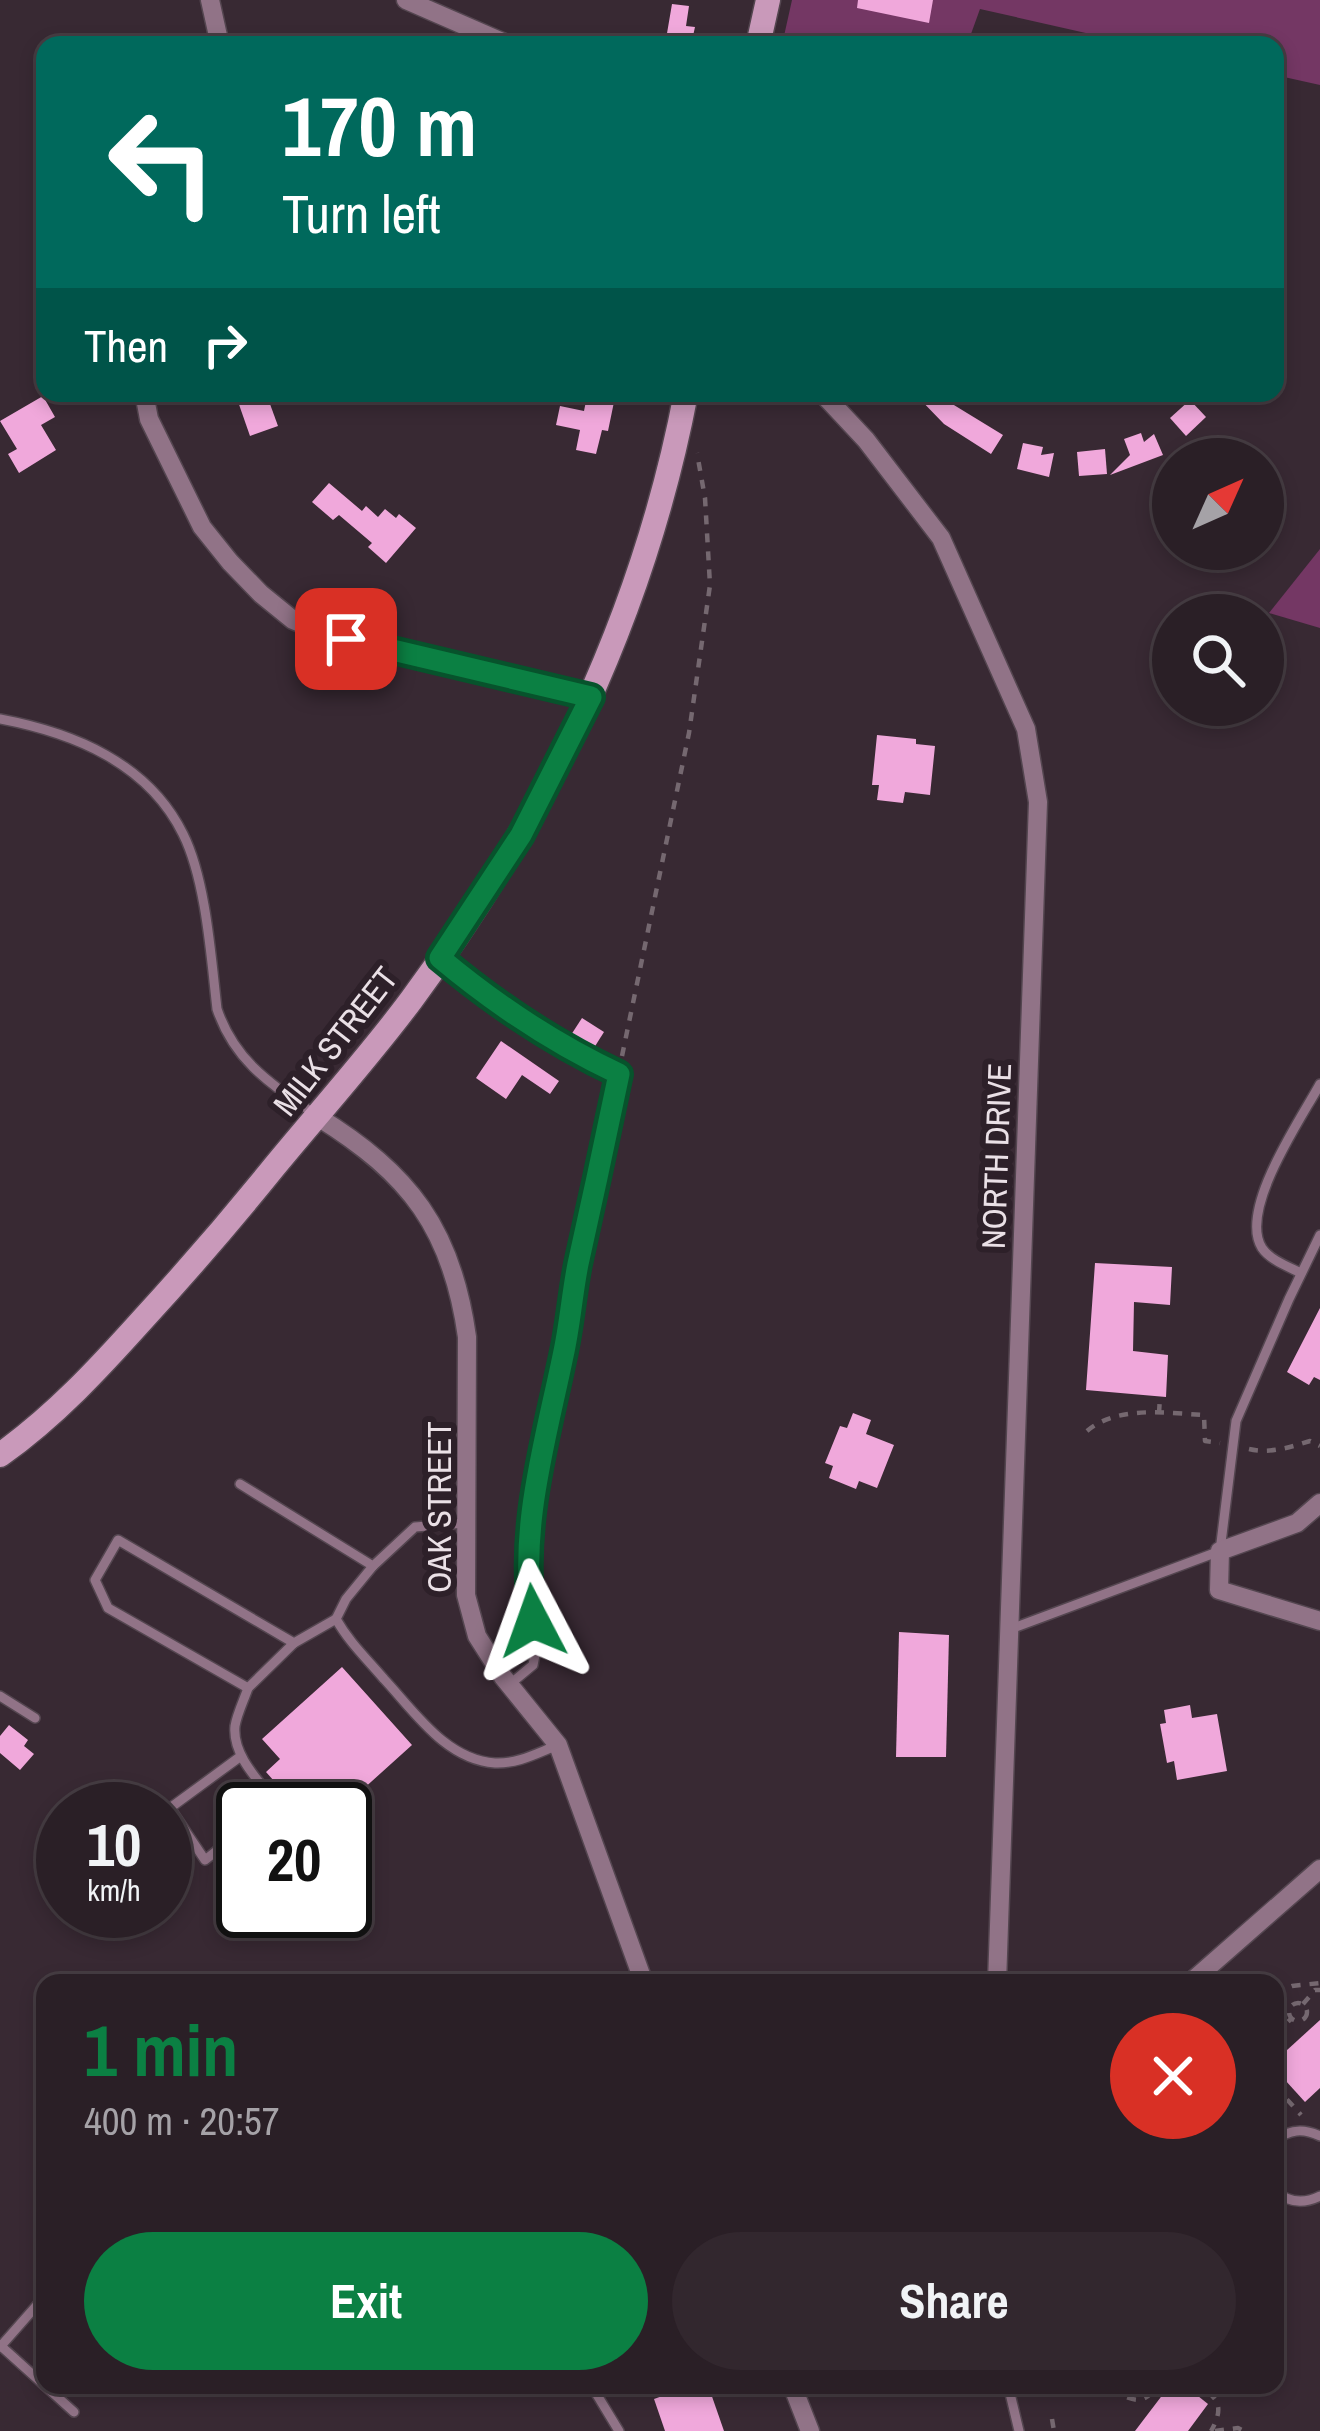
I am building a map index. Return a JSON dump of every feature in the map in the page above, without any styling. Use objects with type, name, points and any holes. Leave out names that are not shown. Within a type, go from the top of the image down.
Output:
[{"type":"main road","points":[[760,36],[768,0]]},
{"type":"main road","name":"MILK STREET","points":[[0,1456],[52,1414],[212,1245],[319,1117],[440,958],[521,835],[591,697],[644,560],[684,402]]},
{"type":"street","points":[[210,0],[218,36]]},
{"type":"street","points":[[406,0],[488,36]]},
{"type":"street","points":[[146,402],[149,418],[202,526],[260,594],[293,620],[374,646],[591,697]]},
{"type":"street","name":"NORTH DRIVE","points":[[830,402],[866,440],[941,538],[1026,729],[1038,802],[997,1974]]},
{"type":"street","name":"OAK STREET","points":[[319,1117],[409,1188],[451,1262],[467,1337],[466,1594],[477,1636],[509,1685],[558,1744],[641,1974]]},
{"type":"street","points":[[1320,1503],[1297,1523],[1220,1550],[1219,1590],[1320,1622]]},
{"type":"street","points":[[1200,1974],[1320,1869]]},
{"type":"street","points":[[795,2394],[809,2431]]},
{"type":"lane","points":[[0,719],[63,735],[104,752],[131,770],[169,809],[194,863],[217,1009],[232,1046],[319,1117]]},
{"type":"lane","points":[[440,958],[547,1036],[619,1074],[534,1497],[529,1596],[537,1646],[533,1665],[509,1685]]},
{"type":"lane","points":[[1301,1273],[1262,1248],[1256,1224],[1259,1200],[1320,1084]]},
{"type":"lane","points":[[1008,1630],[1220,1550],[1236,1421],[1320,1235]]},
{"type":"lane","points":[[240,1484],[373,1566]]},
{"type":"lane","points":[[260,1782],[241,1756],[236,1740],[235,1724],[248,1688],[294,1643],[337,1619],[346,1599],[373,1566],[415,1527],[466,1523]]},
{"type":"lane","points":[[248,1688],[108,1608],[94,1580],[118,1540],[294,1643]]},
{"type":"lane","points":[[337,1619],[423,1723],[470,1759],[516,1762],[558,1744]]},
{"type":"lane","points":[[0,1696],[35,1718]]},
{"type":"lane","points":[[216,1852],[206,1860],[170,1808],[241,1756]]},
{"type":"lane","points":[[1284,2130],[1287,2133]]},
{"type":"lane","points":[[1284,2135],[1309,2131],[1320,2137]]},
{"type":"lane","points":[[1284,2197],[1300,2202],[1320,2196]]},
{"type":"lane","points":[[36,2306],[0,2346],[36,2378]]},
{"type":"lane","points":[[54,2394],[74,2412]]},
{"type":"lane","points":[[596,2394],[619,2431]]},
{"type":"lane","points":[[1010,2394],[1018,2431]]},
{"type":"path","points":[[619,1074],[689,733],[710,585],[702,472],[691,443],[679,434]]},
{"type":"path","points":[[1159,1413],[1160,1396]]},
{"type":"path","points":[[1087,1431],[1116,1415],[1204,1415],[1205,1441],[1258,1451],[1310,1441],[1320,1446]]},
{"type":"path","points":[[1284,1990],[1320,1987]]},
{"type":"path","points":[[1303,2004],[1306,2017],[1292,2018],[1292,2005],[1303,2004],[1320,1987]]},
{"type":"path","points":[[1284,2026],[1292,2018]]},
{"type":"path","points":[[1284,2096],[1301,2115]]},
{"type":"path","points":[[1120,2394],[1138,2401],[1151,2394]]},
{"type":"path","points":[[1213,2394],[1217,2402],[1213,2431],[1244,2431]]},
{"type":"path","points":[[1052,2419],[1054,2431]]},
{"type":"shaded area","points":[[792,0],[1320,0],[1320,85],[1284,77],[1284,36],[1099,36],[980,9],[970,36],[784,36]]},
{"type":"shaded area","points":[[1320,549],[1320,628],[1284,617],[1284,594]]},
{"type":"building","points":[[858,0],[933,0],[929,23],[857,8]]},
{"type":"building","points":[[672,4],[689,6],[686,26],[695,27],[693,36],[667,36]]},
{"type":"building","points":[[36,400],[46,402],[55,417],[41,425],[56,450],[19,473],[8,454],[17,449],[0,421]]},
{"type":"building","points":[[238,402],[269,402],[278,426],[250,436]]},
{"type":"building","points":[[586,402],[614,402],[608,431],[602,430],[596,454],[576,450],[580,430],[556,425],[560,406],[584,411]]},
{"type":"building","points":[[923,402],[949,402],[1003,435],[991,454],[944,424]]},
{"type":"building","points":[[1188,402],[1206,417],[1186,436],[1170,418]]},
{"type":"building","points":[[1141,433],[1144,442],[1154,434],[1152,459],[1110,475],[1130,455],[1124,439]]},
{"type":"building","points":[[1023,443],[1043,447],[1041,455],[1054,453],[1049,477],[1017,469]]},
{"type":"building","points":[[1105,449],[1107,474],[1079,476],[1077,452]]},
{"type":"building","points":[[329,483],[362,511],[366,506],[378,517],[385,509],[416,528],[386,563],[368,547],[372,543],[339,515],[333,520],[312,502]]},
{"type":"building","points":[[877,735],[935,746],[930,795],[905,792],[903,803],[877,800],[879,785],[872,785]]},
{"type":"building","points":[[582,1018],[604,1032],[592,1051],[569,1038]]},
{"type":"building","points":[[501,1041],[559,1081],[550,1094],[522,1075],[506,1099],[476,1078]]},
{"type":"building","points":[[1095,1263],[1172,1267],[1170,1305],[1134,1302],[1133,1351],[1168,1355],[1166,1397],[1086,1390]]},
{"type":"building","points":[[1320,1308],[1320,1380],[1314,1377],[1309,1385],[1287,1372]]},
{"type":"building","points":[[853,1413],[871,1420],[866,1434],[894,1445],[877,1488],[859,1481],[856,1489],[829,1478],[833,1466],[825,1463],[840,1426],[847,1428]]},
{"type":"building","points":[[899,1632],[949,1635],[946,1757],[896,1757]]},
{"type":"building","points":[[342,1667],[412,1745],[371,1782],[275,1782],[266,1772],[280,1759],[262,1739]]},
{"type":"building","points":[[1190,1705],[1192,1718],[1217,1714],[1227,1771],[1177,1780],[1174,1761],[1167,1763],[1160,1724],[1166,1723],[1164,1710]]},
{"type":"building","points":[[9,1725],[28,1740],[24,1746],[34,1754],[20,1770],[0,1753],[0,1736]]},
{"type":"building","points":[[1320,2020],[1320,2088],[1305,2102],[1284,2079],[1284,2053]]},
{"type":"building","points":[[668,2394],[711,2394],[724,2431],[665,2431],[654,2399]]},
{"type":"building","points":[[1163,2394],[1196,2394],[1208,2404],[1188,2431],[1135,2431]]},
{"type":"route","points":[[346,639],[591,697],[521,835],[440,958],[547,1036],[619,1074],[534,1497],[529,1546],[533,1621]]}]
